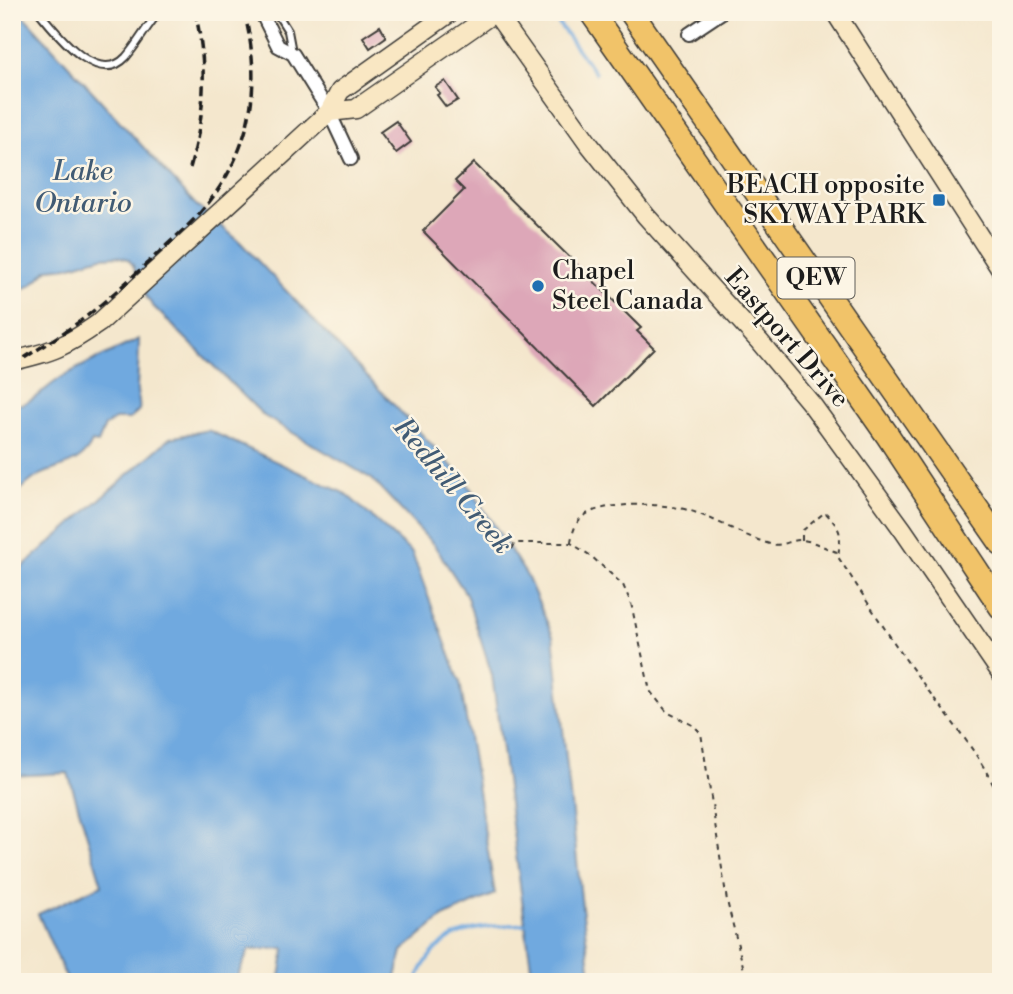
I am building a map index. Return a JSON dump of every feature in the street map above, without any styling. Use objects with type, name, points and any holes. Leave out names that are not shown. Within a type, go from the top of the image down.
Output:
[{"type":"highway","name":"QEW","points":[[591,12],[888,436],[1001,607]]},
{"type":"highway","name":"QEW","points":[[631,12],[1001,543]]},
{"type":"street","points":[[261,12],[278,46],[293,54],[329,112],[351,159]]},
{"type":"street","points":[[12,361],[54,351],[99,323],[329,112],[340,91],[451,12]]},
{"type":"street","points":[[329,112],[356,109],[495,12]]},
{"type":"street","name":"Eastport Drive","points":[[495,12],[589,144],[638,206],[759,341],[821,416],[1001,673]]},
{"type":"street","points":[[689,34],[722,12]]},
{"type":"street","points":[[835,12],[1001,270]]},
{"type":"lane","points":[[39,12],[76,54],[94,64],[110,66],[124,59],[159,12]]},
{"type":"lane","points":[[276,12],[288,31],[293,54]]},
{"type":"path","points":[[571,543],[572,532],[581,518],[597,510],[623,506],[670,505],[692,511],[778,546],[802,540],[839,553]]},
{"type":"path","points":[[802,540],[802,531],[825,512],[838,526],[841,533],[838,557],[919,679],[978,756],[1001,803]]},
{"type":"path","points":[[512,549],[515,543],[571,543],[591,556],[623,584],[631,603],[650,691],[667,712],[694,725],[701,733],[727,901],[747,982]]},
{"type":"water","points":[[12,12],[20,12],[195,204],[240,242],[465,480],[527,576],[553,636],[592,982],[533,982],[492,675],[466,594],[434,545],[372,479],[264,416],[153,306],[128,259],[117,256],[101,257],[68,267],[48,269],[32,285],[12,294]]},
{"type":"water","points":[[139,339],[139,410],[130,419],[115,419],[105,426],[98,443],[92,442],[83,456],[38,476],[12,497],[12,405],[32,400],[69,373]]},
{"type":"water","points":[[208,430],[346,494],[412,553],[460,682],[495,894],[443,917],[402,951],[395,982],[279,982],[285,948],[249,950],[235,982],[68,982],[38,914],[102,885],[68,773],[12,776],[12,576],[170,438]]},
{"type":"building","points":[[380,26],[386,37],[370,48],[363,37]]},
{"type":"building","points":[[445,81],[458,100],[446,107],[437,95],[440,93],[435,87]]},
{"type":"building","points":[[396,121],[411,142],[396,153],[380,132]]},
{"type":"building","name":"Chapel Steel Canada","points":[[474,163],[641,328],[637,331],[654,348],[596,406],[423,231],[464,190],[455,181]]},
{"type":"waterway","points":[[550,12],[595,73]]},
{"type":"waterway","points":[[416,982],[424,964],[446,941],[474,929],[525,924]]},
{"type":"railway","points":[[190,168],[199,129],[203,90],[202,52],[195,12]]},
{"type":"railway","points":[[12,366],[74,325],[111,296],[193,220],[221,185],[234,162],[249,115],[253,64],[244,12]]},
{"type":"place","name":"BEACH opposite SKYWAY PARK","points":[[939,200]]},
{"type":"place","name":"Chapel Steel Canada","points":[[538,286]]},
{"type":"water label","name":"Lake Ontario","points":[[83,187]]},
{"type":"water label","name":"Redhill Creek","points":[[453,486]]}]
